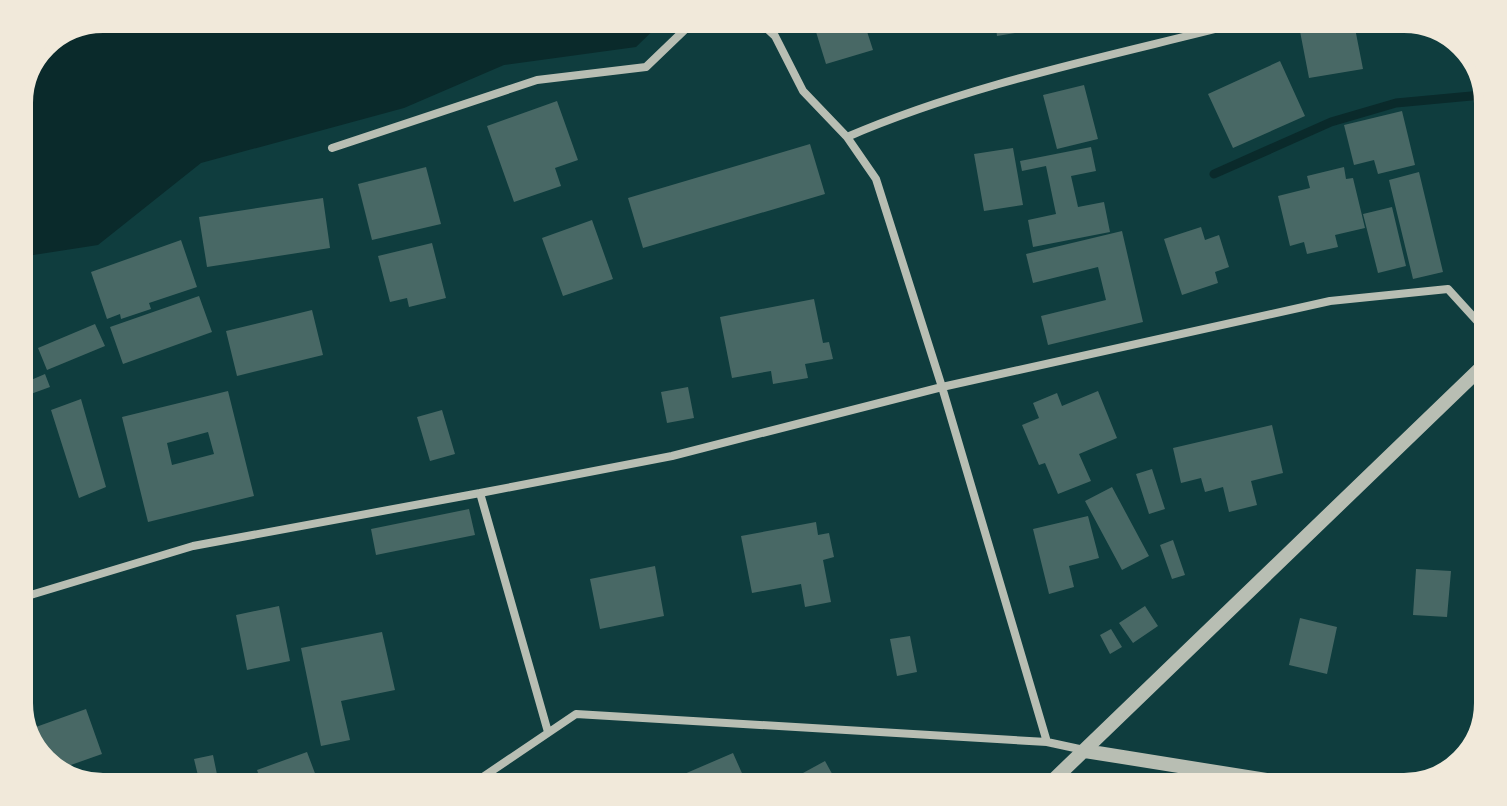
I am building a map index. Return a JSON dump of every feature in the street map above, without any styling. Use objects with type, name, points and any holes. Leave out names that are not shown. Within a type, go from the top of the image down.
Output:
[{"type":"street","points":[[332,148],[537,80],[646,67],[687,28]]},
{"type":"street","points":[[766,28],[775,36],[803,91],[847,137],[876,179],[942,387],[1047,742]]},
{"type":"street","points":[[847,137],[892,117],[945,100],[1220,28]]},
{"type":"street","points":[[28,596],[193,546],[672,456],[942,387],[1330,301],[1448,289],[1479,323]]},
{"type":"street","points":[[1056,778],[1479,370]]},
{"type":"street","points":[[480,493],[548,732]]},
{"type":"street","points":[[481,778],[576,714],[1047,742],[1254,778]]},
{"type":"water","points":[[103,28],[656,28],[636,47],[504,65],[404,108],[201,163],[98,245],[28,256],[28,98],[31,84],[43,57],[65,38],[79,32]]},
{"type":"building","points":[[815,28],[866,28],[873,50],[826,64]]},
{"type":"building","points":[[996,28],[1026,28],[1026,31],[997,36]]},
{"type":"building","points":[[1299,28],[1355,28],[1363,69],[1309,78]]},
{"type":"building","points":[[1280,61],[1305,116],[1233,148],[1208,94]]},
{"type":"building","points":[[1084,85],[1098,139],[1057,149],[1043,95]]},
{"type":"building","points":[[557,101],[578,160],[555,168],[561,186],[514,202],[487,126]]},
{"type":"building","points":[[1402,111],[1415,165],[1378,174],[1374,160],[1354,165],[1344,125]]},
{"type":"building","points":[[810,144],[825,194],[643,248],[628,198]]},
{"type":"building","points":[[1091,147],[1096,171],[1071,176],[1078,207],[1104,202],[1110,232],[1033,247],[1028,220],[1056,214],[1046,166],[1022,171],[1020,161]]},
{"type":"building","points":[[1013,148],[1023,205],[984,211],[974,154]]},
{"type":"building","points":[[426,167],[441,224],[372,240],[358,184]]},
{"type":"building","points":[[1344,167],[1346,179],[1353,178],[1365,228],[1335,235],[1338,247],[1307,254],[1304,242],[1290,246],[1278,196],[1310,188],[1307,176]]},
{"type":"building","points":[[1419,172],[1443,272],[1413,279],[1389,180]]},
{"type":"building","points":[[323,198],[330,248],[207,267],[199,217]]},
{"type":"building","points":[[1392,207],[1406,266],[1378,273],[1363,214]]},
{"type":"building","points":[[592,220],[613,279],[563,296],[542,238]]},
{"type":"building","points":[[1201,227],[1205,240],[1219,235],[1229,267],[1215,272],[1218,283],[1182,295],[1164,239]]},
{"type":"building","points":[[1122,231],[1143,322],[1048,345],[1041,316],[1106,300],[1098,267],[1033,283],[1026,254]]},
{"type":"building","points":[[181,240],[197,287],[149,303],[151,309],[121,319],[120,314],[107,319],[91,272]]},
{"type":"building","points":[[432,243],[446,298],[409,307],[407,298],[390,302],[378,256]]},
{"type":"building","points":[[199,296],[212,332],[123,364],[110,327]]},
{"type":"building","points":[[814,299],[823,343],[829,342],[833,359],[805,364],[808,378],[773,384],[771,371],[732,378],[720,317]]},
{"type":"building","points":[[312,310],[323,355],[237,376],[226,331]]},
{"type":"building","points":[[95,324],[105,346],[47,370],[38,348]]},
{"type":"building","points":[[45,374],[50,387],[28,395],[28,381]]},
{"type":"building","points":[[688,387],[694,418],[667,423],[661,392]]},
{"type":"building","points":[[228,391],[254,496],[148,522],[122,417]],"holes":[[[208,432],[214,454],[172,465],[167,443]]]},
{"type":"building","points":[[1098,391],[1117,438],[1079,454],[1091,481],[1058,494],[1045,463],[1039,465],[1022,425],[1039,418],[1033,403],[1057,393],[1062,406]]},
{"type":"building","points":[[81,399],[106,487],[79,498],[51,410]]},
{"type":"building","points":[[442,410],[455,454],[430,461],[417,417]]},
{"type":"building","points":[[1272,425],[1283,473],[1251,481],[1257,505],[1229,512],[1223,487],[1205,492],[1201,478],[1181,483],[1173,448]]},
{"type":"building","points":[[1152,469],[1165,509],[1149,514],[1136,474]]},
{"type":"building","points":[[1112,487],[1149,556],[1122,570],[1085,501]]},
{"type":"building","points":[[469,509],[475,535],[376,555],[371,529]]},
{"type":"building","points":[[1088,516],[1099,558],[1069,566],[1074,587],[1049,594],[1033,529]]},
{"type":"building","points":[[816,522],[818,535],[829,533],[834,557],[823,560],[831,602],[805,607],[801,584],[752,593],[741,536]]},
{"type":"building","points":[[1173,540],[1185,575],[1172,579],[1160,545]]},
{"type":"building","points":[[655,566],[664,616],[600,629],[590,579]]},
{"type":"building","points":[[1416,569],[1451,571],[1447,617],[1413,615]]},
{"type":"building","points":[[279,606],[290,661],[247,670],[236,615]]},
{"type":"building","points":[[1145,606],[1158,626],[1133,643],[1119,623]]},
{"type":"building","points":[[1300,618],[1337,627],[1327,674],[1289,665]]},
{"type":"building","points":[[1111,629],[1122,647],[1110,654],[1100,635]]},
{"type":"building","points":[[382,632],[395,690],[341,701],[350,740],[321,746],[301,648]]},
{"type":"building","points":[[910,636],[917,672],[897,676],[890,639]]},
{"type":"building","points":[[86,709],[102,754],[65,767],[41,745],[33,728]]},
{"type":"building","points":[[307,752],[317,778],[260,778],[257,770]]},
{"type":"building","points":[[733,753],[744,778],[675,778]]},
{"type":"building","points":[[213,755],[218,778],[199,778],[194,759]]},
{"type":"building","points":[[825,761],[834,778],[794,778]]},
{"type":"waterway","points":[[1214,174],[1331,122],[1396,103],[1479,95]]}]
